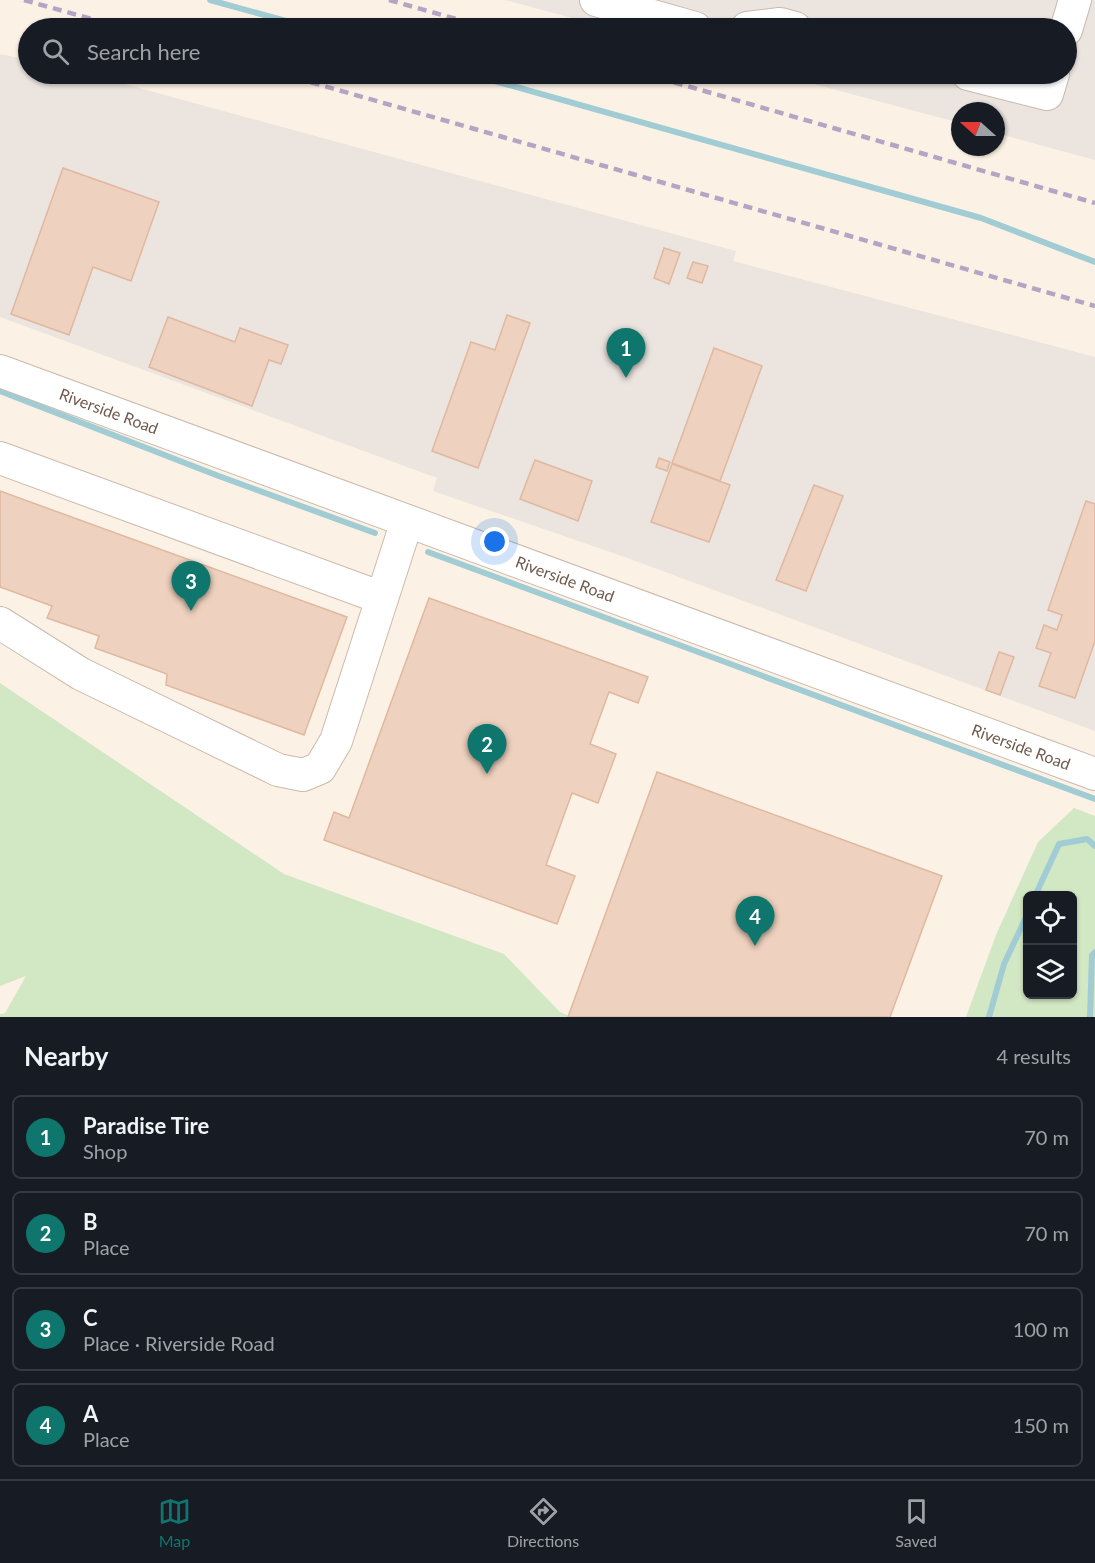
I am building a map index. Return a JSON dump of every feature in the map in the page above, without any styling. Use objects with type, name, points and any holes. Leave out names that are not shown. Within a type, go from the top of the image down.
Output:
[{"type":"street","points":[[596,0],[655,8],[675,18]]},
{"type":"street","points":[[1070,18],[1076,0]]},
{"type":"street","points":[[1008,84],[1047,94],[1050,84]]},
{"type":"street","name":"Riverside Road","points":[[0,371],[1095,774]]},
{"type":"street","points":[[0,458],[382,598]]},
{"type":"street","points":[[0,623],[81,674],[278,770],[303,775],[320,768],[336,741],[406,521]]},
{"type":"shaded area","points":[[505,0],[1095,0],[1095,160],[1005,135],[1005,102],[951,102],[951,121],[814,84],[1077,84],[1077,18],[572,18]]},
{"type":"shaded area","points":[[0,54],[18,58],[18,84],[125,84],[736,251],[733,261],[1095,357],[1095,731],[622,556],[433,491],[437,478],[0,317]]},
{"type":"green space","points":[[0,683],[284,874],[504,954],[560,1012],[571,1017],[0,1017],[0,1014],[5,1013],[26,976],[0,986]]},
{"type":"green space","points":[[1074,808],[1095,816],[1095,1017],[966,1017],[996,935],[1038,842]]},
{"type":"building","points":[[63,168],[159,202],[131,281],[93,267],[69,335],[11,314]]},
{"type":"building","points":[[664,248],[680,253],[669,284],[654,278]]},
{"type":"building","points":[[693,262],[708,266],[702,283],[687,278]]},
{"type":"building","points":[[507,315],[530,323],[478,468],[432,451],[471,342],[495,350]]},
{"type":"building","points":[[168,317],[235,342],[240,328],[288,345],[281,364],[269,360],[252,406],[149,367]]},
{"type":"building","points":[[714,348],[762,366],[720,481],[672,463]]},
{"type":"building","points":[[659,458],[670,462],[667,471],[656,467]]},
{"type":"building","points":[[535,460],[592,481],[578,521],[520,499]]},
{"type":"building","points":[[672,464],[730,485],[709,542],[651,522]]},
{"type":"building","points":[[814,485],[843,496],[806,591],[776,580]]},
{"type":"building","points":[[0,491],[347,617],[304,735],[166,685],[167,674],[95,648],[99,636],[47,618],[52,606],[0,587]]},
{"type":"building","points":[[1086,501],[1095,504],[1095,641],[1075,698],[1039,686],[1051,653],[1036,648],[1044,625],[1057,630],[1062,615],[1048,610]]},
{"type":"building","points":[[429,598],[648,677],[638,703],[609,692],[590,744],[616,754],[598,803],[572,793],[546,865],[575,876],[557,924],[324,840],[334,812],[349,818]]},
{"type":"building","points":[[999,652],[1014,657],[1000,695],[986,690]]},
{"type":"building","points":[[657,772],[942,876],[890,1017],[568,1017]]},
{"type":"waterway","points":[[210,0],[275,18]]},
{"type":"waterway","points":[[505,84],[981,218],[1095,262]]},
{"type":"waterway","points":[[0,391],[216,475],[375,533]]},
{"type":"waterway","points":[[428,552],[1095,799]]},
{"type":"waterway","points":[[1037,891],[1059,844],[1087,839],[1095,846]]},
{"type":"waterway","points":[[989,1017],[1004,964],[1023,924]]},
{"type":"waterway","points":[[1090,1017],[1092,955],[1095,952]]},
{"type":"railway","points":[[24,0],[88,18]]},
{"type":"railway","points":[[389,0],[453,18]]},
{"type":"railway","points":[[317,84],[1095,306]]},
{"type":"railway","points":[[680,84],[1095,203]]},
{"type":"place","name":"Paradise Tire","points":[[626,378]]},
{"type":"place","name":"C","points":[[191,611]]},
{"type":"place","name":"B","points":[[487,774]]},
{"type":"place","name":"A","points":[[755,946]]}]
